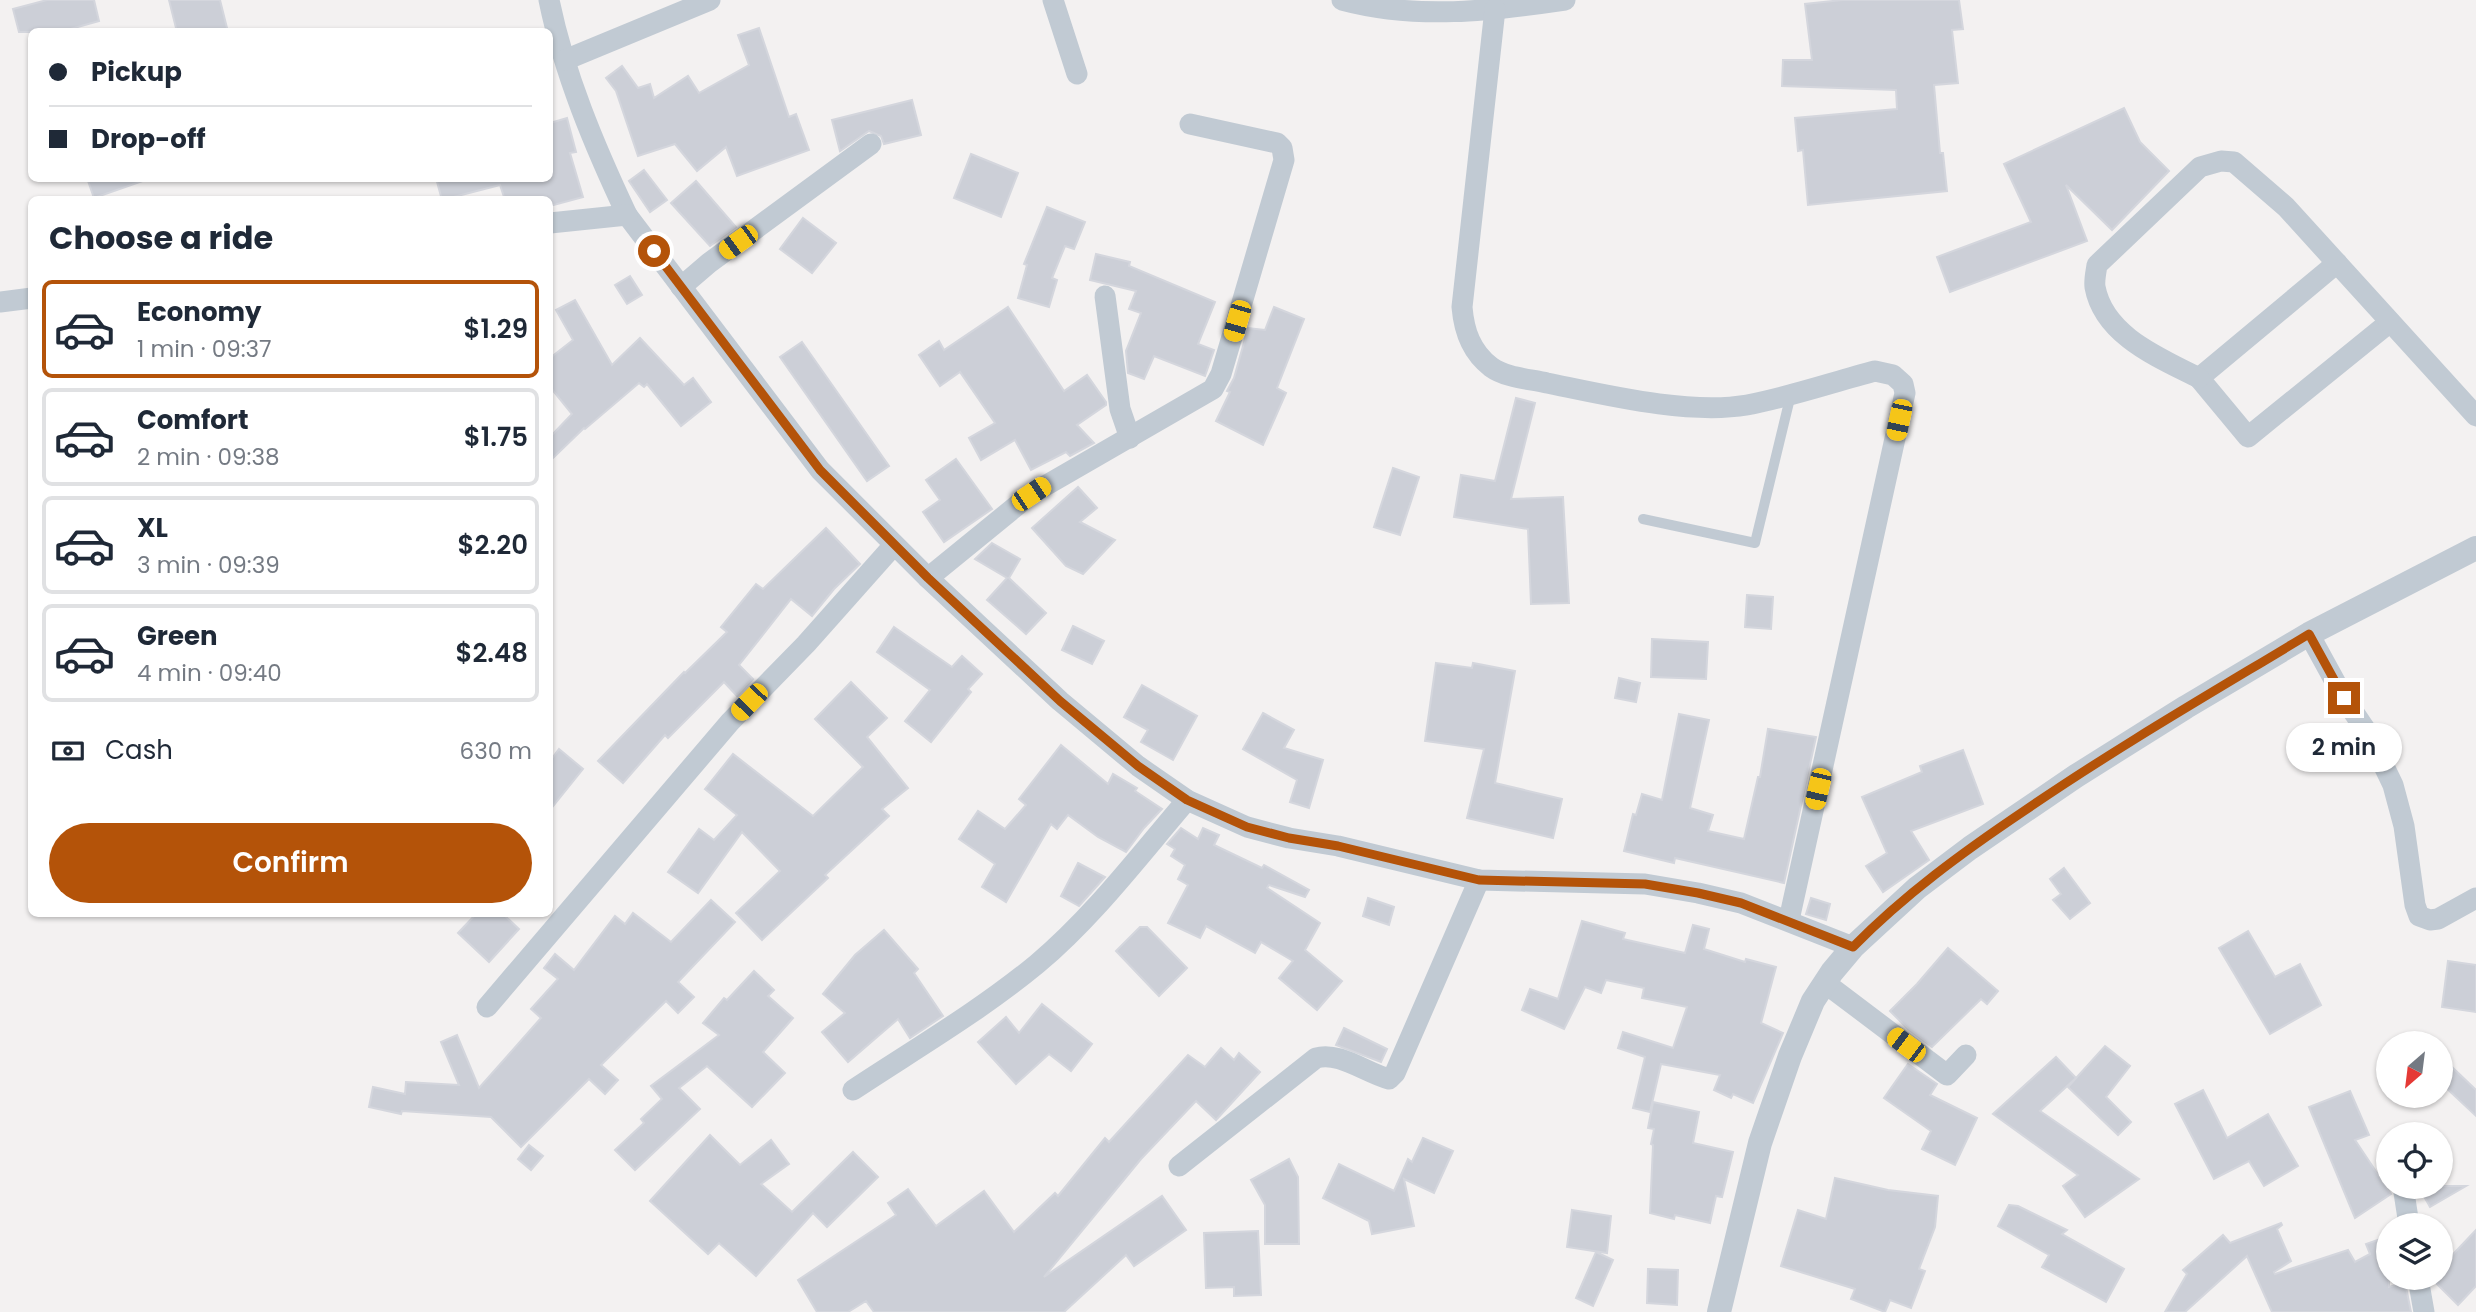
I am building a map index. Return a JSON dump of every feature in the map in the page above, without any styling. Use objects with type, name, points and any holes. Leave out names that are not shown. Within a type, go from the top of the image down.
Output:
[{"type":"street","points":[[549,0],[565,60],[604,167],[627,215],[820,470],[928,578],[1060,701],[1138,766],[1187,800],[1247,827],[1289,838],[1338,846],[1479,880],[1645,884],[1741,903],[1853,947]]},
{"type":"street","points":[[565,60],[710,0]]},
{"type":"street","points":[[1053,0],[1077,74]]},
{"type":"street","points":[[1342,0],[1369,7],[1411,12],[1459,13],[1565,0]]},
{"type":"street","points":[[1495,9],[1462,307],[1464,330],[1476,353],[1492,368],[1510,375],[1580,390],[1676,406],[1746,405],[1875,371],[1893,375],[1903,384],[1905,393],[1789,920]]},
{"type":"street","points":[[928,578],[1031,494],[1213,389],[1221,374],[1284,160],[1282,148],[1277,143],[1190,124]]},
{"type":"street","points":[[681,287],[709,263],[871,144]]},
{"type":"street","points":[[2390,322],[2248,437],[2199,378],[2138,346],[2119,329],[2101,305],[2094,285],[2097,265],[2200,167],[2221,161],[2234,162],[2286,207],[2476,416]]},
{"type":"street","points":[[553,223],[627,215]]},
{"type":"street","points":[[2199,378],[2337,263]]},
{"type":"street","points":[[1105,296],[1120,409],[1130,438]]},
{"type":"street","points":[[0,302],[28,298]]},
{"type":"street","points":[[487,1007],[730,722],[806,644],[894,545]]},
{"type":"street","points":[[1718,1312],[1760,1143],[1795,1045],[1813,1000],[1853,947],[1917,888],[1970,848],[2076,776],[2309,634],[2476,548]]},
{"type":"street","points":[[2309,634],[2344,698],[2369,735],[2393,785],[2404,827],[2415,905],[2419,916],[2430,920],[2438,919],[2476,898]]},
{"type":"street","points":[[853,1090],[984,1003],[1038,963],[1116,887],[1187,800]]},
{"type":"street","points":[[1179,1166],[1323,1055],[1335,1057],[1389,1079],[1395,1073],[1479,880]]},
{"type":"street","points":[[1825,983],[1947,1075],[1966,1055]]},
{"type":"street","points":[[2420,1290],[2424,1312]]},
{"type":"lane","points":[[1643,519],[1755,543],[1791,394]]},
{"type":"building","points":[[47,0],[94,0],[99,21],[74,28],[28,28],[28,32],[19,32],[13,9]]},
{"type":"building","points":[[169,0],[220,0],[227,28],[176,28]]},
{"type":"building","points":[[1842,0],[1959,0],[1963,29],[1952,30],[1958,83],[1934,85],[1940,153],[1943,153],[1947,191],[1808,205],[1803,150],[1798,151],[1795,118],[1897,109],[1896,90],[1782,86],[1783,60],[1812,60],[1805,4]]},
{"type":"building","points":[[759,28],[789,117],[796,114],[809,150],[737,176],[726,147],[697,171],[675,144],[638,156],[616,91],[606,78],[622,66],[638,88],[650,84],[654,98],[688,76],[699,93],[749,65],[738,35]]},
{"type":"building","points":[[912,100],[921,135],[884,144],[881,136],[869,131],[840,151],[832,120]]},
{"type":"building","points":[[2124,108],[2140,142],[2169,171],[2112,230],[2066,185],[2087,241],[1950,292],[1937,257],[2031,222],[2004,164]]},
{"type":"building","points":[[567,118],[576,152],[570,153],[583,197],[553,205],[553,196],[504,196],[500,185],[457,196],[441,196],[437,182],[553,182],[553,122]]},
{"type":"building","points":[[971,154],[1018,173],[1001,217],[954,198]]},
{"type":"building","points":[[644,170],[667,200],[650,212],[629,181]]},
{"type":"building","points":[[696,181],[736,227],[710,246],[671,203]]},
{"type":"building","points":[[88,182],[140,182],[100,196],[93,196]]},
{"type":"building","points":[[1047,207],[1085,222],[1074,249],[1065,246],[1052,278],[1057,280],[1049,307],[1018,298],[1027,265],[1024,264]]},
{"type":"building","points":[[803,218],[836,243],[812,273],[780,249]]},
{"type":"building","points":[[1096,254],[1130,262],[1129,266],[1215,302],[1198,344],[1214,350],[1205,376],[1154,356],[1144,379],[1128,373],[1126,351],[1141,313],[1129,309],[1136,291],[1090,280]]},
{"type":"building","points":[[630,276],[642,295],[627,304],[615,285]]},
{"type":"building","points":[[575,300],[612,365],[640,338],[684,385],[693,378],[711,402],[681,426],[647,384],[644,387],[639,383],[584,428],[553,458],[553,434],[572,414],[553,391],[553,356],[573,340],[556,310]]},
{"type":"building","points":[[1008,307],[1064,391],[1087,375],[1106,402],[1106,405],[1077,425],[1094,443],[1070,456],[1066,452],[1031,470],[1015,440],[981,460],[969,438],[995,423],[960,372],[940,386],[919,355],[939,341],[944,350]]},
{"type":"building","points":[[1274,307],[1304,319],[1277,388],[1286,393],[1263,445],[1216,421],[1230,392],[1227,391],[1234,378],[1248,328],[1265,330]]},
{"type":"building","points":[[802,342],[889,466],[867,481],[780,357]]},
{"type":"building","points":[[1516,398],[1535,403],[1511,499],[1563,497],[1569,603],[1531,604],[1528,529],[1454,517],[1461,475],[1495,481]]},
{"type":"building","points":[[956,459],[992,509],[944,542],[923,512],[940,500],[926,480]]},
{"type":"building","points":[[1393,468],[1419,477],[1400,535],[1374,527]]},
{"type":"building","points":[[1078,487],[1097,508],[1080,522],[1115,540],[1083,574],[1066,566],[1032,528]]},
{"type":"building","points":[[826,528],[860,564],[834,589],[812,616],[791,599],[739,665],[753,679],[737,696],[724,682],[668,738],[665,735],[623,783],[598,761],[684,672],[727,632],[721,627],[756,584],[763,589]]},
{"type":"building","points":[[992,543],[1020,559],[1009,578],[1046,613],[1026,634],[987,600],[1007,578],[975,559]]},
{"type":"building","points":[[1747,595],[1773,597],[1771,629],[1745,627]]},
{"type":"building","points":[[1073,626],[1104,641],[1092,664],[1062,650]]},
{"type":"building","points":[[894,627],[952,667],[962,656],[982,674],[968,689],[971,692],[931,742],[905,721],[930,690],[877,652]]},
{"type":"building","points":[[1652,639],[1708,642],[1706,679],[1651,677]]},
{"type":"building","points":[[1436,663],[1472,668],[1473,663],[1515,671],[1495,783],[1562,799],[1553,838],[1467,818],[1484,749],[1425,741]]},
{"type":"building","points":[[1619,678],[1640,683],[1636,702],[1615,698]]},
{"type":"building","points":[[851,682],[887,718],[867,737],[908,788],[882,809],[889,816],[825,875],[828,878],[762,940],[736,913],[780,871],[742,832],[698,893],[668,872],[699,829],[714,840],[737,815],[705,789],[733,754],[813,816],[863,767],[815,719]]},
{"type":"building","points":[[1142,685],[1197,716],[1173,760],[1141,742],[1148,730],[1124,717]]},
{"type":"building","points":[[1263,713],[1294,730],[1284,748],[1323,760],[1309,808],[1290,802],[1297,780],[1243,749]]},
{"type":"building","points":[[1679,714],[1709,720],[1690,808],[1713,815],[1708,831],[1744,839],[1760,777],[1768,729],[1816,737],[1784,883],[1675,858],[1674,863],[1624,851],[1633,814],[1636,815],[1642,794],[1662,800]]},
{"type":"building","points":[[1061,745],[1108,784],[1113,774],[1137,788],[1135,791],[1162,809],[1126,852],[1098,837],[1068,815],[1057,829],[1051,824],[1006,902],[982,887],[995,864],[959,839],[978,811],[1005,829],[1026,805],[1019,799]]},
{"type":"building","points":[[559,749],[583,769],[553,806],[553,757]]},
{"type":"building","points":[[1963,750],[1983,804],[1911,831],[1929,860],[1883,892],[1866,866],[1887,853],[1862,797],[1922,772],[1920,766]]},
{"type":"building","points":[[1181,828],[1198,839],[1203,828],[1219,835],[1214,845],[1262,868],[1264,865],[1309,890],[1305,897],[1269,885],[1267,888],[1320,923],[1305,950],[1342,981],[1317,1010],[1279,978],[1293,961],[1261,942],[1255,953],[1206,926],[1200,938],[1168,923],[1188,885],[1178,879],[1185,865],[1171,856],[1175,849],[1167,844]]},
{"type":"building","points":[[1078,863],[1105,877],[1079,906],[1061,896]]},
{"type":"building","points":[[2064,868],[2090,903],[2070,919],[2053,900],[2061,894],[2050,879]]},
{"type":"building","points":[[1368,898],[1394,907],[1389,925],[1363,916]]},
{"type":"building","points":[[1811,898],[1830,904],[1826,920],[1806,914]]},
{"type":"building","points":[[711,900],[735,922],[678,982],[694,997],[678,1013],[666,1001],[601,1065],[618,1080],[605,1094],[589,1079],[521,1147],[491,1117],[402,1111],[401,1114],[369,1107],[373,1087],[405,1094],[406,1082],[459,1085],[441,1042],[457,1035],[479,1088],[541,1018],[531,1009],[558,979],[544,968],[555,954],[574,970],[615,916],[625,924],[633,913],[671,942]]},
{"type":"building","points":[[473,917],[506,917],[519,929],[489,962],[458,933]]},
{"type":"building","points":[[1582,921],[1625,933],[1623,939],[1685,953],[1693,925],[1709,929],[1704,949],[1745,962],[1746,959],[1776,967],[1761,1023],[1783,1033],[1753,1103],[1733,1094],[1731,1098],[1714,1090],[1720,1075],[1661,1064],[1650,1112],[1633,1108],[1645,1057],[1618,1048],[1623,1032],[1673,1048],[1687,1007],[1642,998],[1644,988],[1606,980],[1601,993],[1585,987],[1564,1029],[1522,1010],[1530,989],[1558,999]]},
{"type":"building","points":[[1140,927],[1147,927],[1187,968],[1159,996],[1116,951]]},
{"type":"building","points":[[884,930],[918,969],[914,973],[943,1016],[910,1038],[898,1019],[848,1062],[822,1032],[845,1013],[823,994],[855,955]]},
{"type":"building","points":[[2248,931],[2275,977],[2300,964],[2321,1005],[2270,1034],[2219,948]]},
{"type":"building","points":[[1948,948],[1998,991],[1987,1004],[1981,999],[1932,1047],[1890,1011]]},
{"type":"building","points":[[2448,961],[2476,965],[2476,1012],[2442,1007]]},
{"type":"building","points":[[754,971],[774,990],[768,996],[793,1018],[763,1052],[785,1073],[752,1107],[707,1066],[679,1088],[700,1109],[635,1170],[615,1150],[644,1123],[641,1119],[662,1099],[651,1086],[719,1035],[703,1023],[724,998],[727,1000]]},
{"type":"building","points":[[1042,1004],[1092,1044],[1071,1071],[1049,1054],[1016,1084],[978,1042],[1006,1017],[1019,1033]]},
{"type":"building","points":[[1344,1028],[1387,1049],[1381,1062],[1336,1045]]},
{"type":"building","points":[[2105,1046],[2130,1066],[2106,1097],[2131,1122],[2118,1135],[2068,1087]]},
{"type":"building","points":[[1221,1048],[1234,1060],[1239,1053],[1260,1072],[1216,1120],[1196,1101],[1141,1159],[1044,1277],[1162,1196],[1186,1230],[1134,1266],[1126,1255],[1064,1312],[874,1312],[866,1301],[848,1312],[817,1312],[798,1280],[896,1215],[888,1203],[908,1189],[936,1226],[984,1191],[1014,1232],[1055,1193],[1058,1196],[1105,1138],[1109,1142],[1188,1055],[1205,1067]]},
{"type":"building","points":[[2056,1057],[2076,1078],[2040,1111],[2139,1179],[2085,1217],[2063,1186],[2078,1175],[1993,1114]]},
{"type":"building","points":[[1908,1064],[1937,1084],[1930,1095],[1977,1118],[1955,1165],[1922,1149],[1931,1131],[1884,1098]]},
{"type":"building","points":[[2454,1069],[2476,1090],[2476,1116],[2454,1095]]},
{"type":"building","points":[[2203,1090],[2227,1138],[2268,1114],[2298,1166],[2264,1186],[2249,1161],[2214,1179],[2175,1104]]},
{"type":"building","points":[[2350,1091],[2369,1135],[2355,1140],[2376,1172],[2376,1199],[2384,1199],[2355,1218],[2309,1107]]},
{"type":"building","points":[[1653,1102],[1699,1112],[1693,1143],[1733,1152],[1722,1197],[1716,1196],[1710,1223],[1675,1215],[1674,1219],[1650,1213],[1651,1144],[1654,1129],[1648,1128]]},
{"type":"building","points":[[710,1135],[740,1165],[771,1140],[789,1164],[761,1184],[792,1212],[853,1152],[878,1177],[827,1227],[813,1213],[756,1276],[719,1243],[708,1254],[650,1201]]},
{"type":"building","points":[[1423,1138],[1453,1151],[1434,1193],[1404,1179],[1414,1226],[1372,1234],[1369,1221],[1323,1198],[1339,1164],[1394,1191],[1408,1159],[1412,1162]]},
{"type":"building","points":[[529,1145],[543,1156],[531,1170],[518,1159]]},
{"type":"building","points":[[1289,1159],[1298,1177],[1299,1244],[1265,1244],[1265,1205],[1251,1180]]},
{"type":"building","points":[[1835,1178],[1888,1190],[1938,1196],[1935,1227],[1919,1269],[1925,1271],[1911,1308],[1890,1300],[1885,1312],[1851,1299],[1855,1289],[1781,1266],[1798,1210],[1826,1219]]},
{"type":"building","points":[[2453,1186],[2466,1186],[2453,1194]]},
{"type":"building","points":[[2425,1199],[2444,1199],[2430,1207]]},
{"type":"building","points":[[2009,1205],[2018,1206],[2067,1230],[2062,1234],[2124,1269],[2106,1302],[2042,1267],[2049,1255],[1998,1226]]},
{"type":"building","points":[[1572,1210],[1611,1216],[1607,1253],[1567,1247]]},
{"type":"building","points":[[2281,1223],[2277,1229],[2291,1261],[2274,1272],[2275,1274],[2348,1250],[2355,1262],[2370,1254],[2366,1244],[2376,1241],[2376,1290],[2407,1290],[2411,1312],[2272,1312],[2247,1256],[2185,1312],[2165,1312],[2187,1274],[2183,1270],[2223,1235],[2230,1243]]},
{"type":"building","points":[[2476,1230],[2476,1286],[2458,1305],[2443,1290],[2453,1290],[2453,1254]]},
{"type":"building","points":[[1258,1231],[1261,1295],[1234,1296],[1234,1287],[1206,1288],[1204,1233]]},
{"type":"building","points":[[1596,1252],[1613,1260],[1593,1306],[1576,1298]]},
{"type":"building","points":[[1648,1269],[1678,1270],[1677,1305],[1647,1303]]},
{"type":"route","points":[[654,251],[820,470],[928,578],[1060,701],[1138,766],[1187,800],[1247,827],[1479,880],[1645,884],[1698,893],[1741,903],[1853,947],[1917,888],[1970,848],[2164,720],[2309,634],[2344,698]]}]
